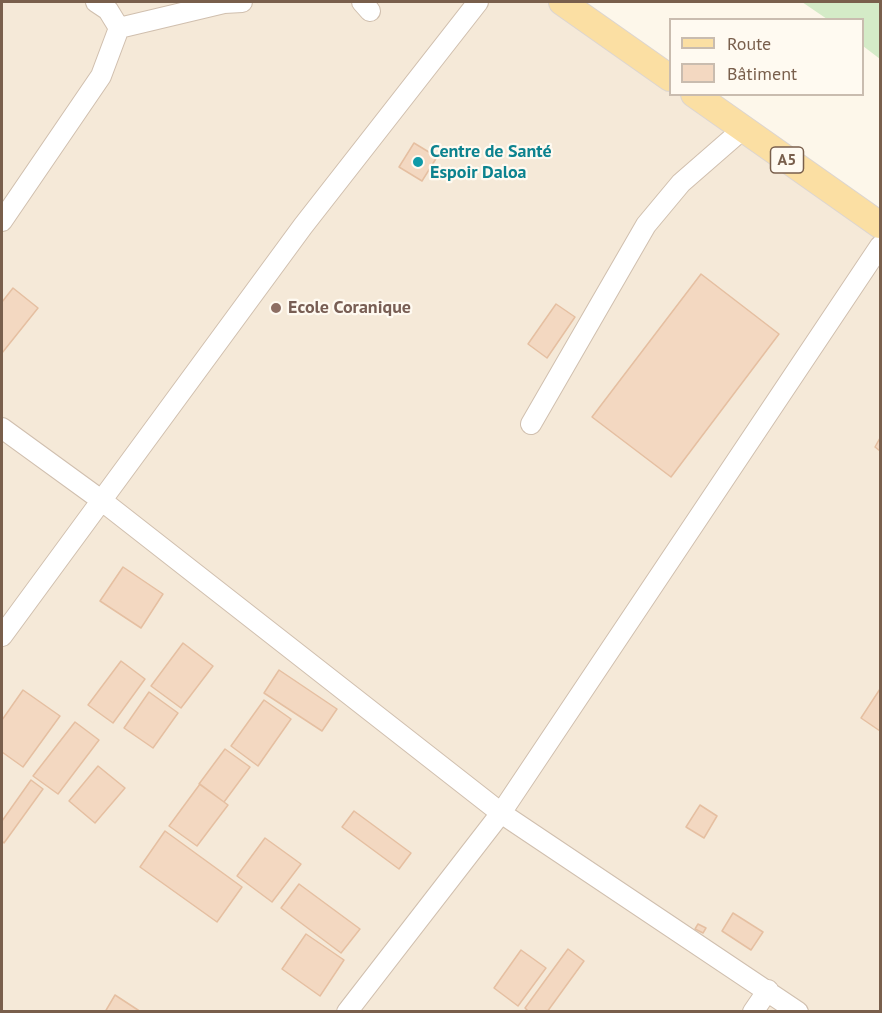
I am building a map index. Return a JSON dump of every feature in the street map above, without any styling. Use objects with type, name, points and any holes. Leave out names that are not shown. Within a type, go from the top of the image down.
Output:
[{"type":"main road","points":[[562,2],[669,77]]},
{"type":"main road","name":"A5","points":[[697,96],[880,225]]},
{"type":"street","points":[[96,2],[108,10],[119,27]]},
{"type":"street","points":[[119,27],[224,3],[242,2]]},
{"type":"street","points":[[2,636],[303,226],[478,2]]},
{"type":"street","points":[[2,221],[101,76],[119,27]]},
{"type":"street","points":[[531,424],[646,225],[681,183],[743,129]]},
{"type":"street","points":[[347,1011],[501,813],[880,246]]},
{"type":"street","points":[[2,428],[101,500],[501,813],[798,1011]]},
{"type":"street","points":[[753,1011],[768,990]]},
{"type":"shaded area","points":[[2,2],[561,2],[669,80],[669,96],[690,96],[880,233],[880,1011],[2,1012]]},
{"type":"green space","points":[[802,2],[880,2],[880,59],[864,47],[864,18],[826,18]]},
{"type":"building","name":"Centre de Santé Espoir Daloa","points":[[414,143],[437,157],[422,181],[399,167]]},
{"type":"building","points":[[701,274],[779,334],[671,477],[592,417]]},
{"type":"building","points":[[13,288],[38,308],[2,353],[2,302]]},
{"type":"building","points":[[556,304],[575,317],[547,358],[528,344]]},
{"type":"building","points":[[880,438],[880,451],[875,447]]},
{"type":"building","points":[[123,567],[163,594],[141,628],[100,601]]},
{"type":"building","points":[[183,643],[213,666],[181,708],[151,686]]},
{"type":"building","points":[[121,661],[145,679],[113,723],[88,705]]},
{"type":"building","points":[[279,670],[337,709],[322,731],[264,693]]},
{"type":"building","points":[[880,689],[880,731],[861,718]]},
{"type":"building","points":[[23,690],[60,716],[23,767],[2,752],[2,720]]},
{"type":"building","points":[[149,692],[178,713],[153,748],[124,728]]},
{"type":"building","points":[[264,700],[291,719],[258,766],[231,746]]},
{"type":"building","points":[[75,722],[99,740],[58,794],[33,776]]},
{"type":"building","points":[[225,749],[250,767],[224,802],[199,784]]},
{"type":"building","points":[[98,766],[125,788],[95,823],[69,801]]},
{"type":"building","points":[[31,780],[43,789],[4,843],[2,841],[2,821]]},
{"type":"building","points":[[200,784],[228,805],[197,846],[169,826]]},
{"type":"building","points":[[700,805],[717,816],[704,838],[686,827]]},
{"type":"building","points":[[354,811],[411,853],[399,869],[342,827]]},
{"type":"building","points":[[165,831],[242,887],[217,922],[140,867]]},
{"type":"building","points":[[265,838],[301,864],[272,902],[237,876]]},
{"type":"building","points":[[299,884],[360,929],[341,953],[281,908]]},
{"type":"building","points":[[733,913],[763,932],[751,950],[722,931]]},
{"type":"building","points":[[698,924],[706,928],[703,933],[695,929]]},
{"type":"building","points":[[306,934],[344,960],[320,996],[282,969]]},
{"type":"building","points":[[568,949],[584,961],[547,1012],[529,1012],[525,1008]]},
{"type":"building","points":[[521,950],[546,968],[518,1006],[494,988]]},
{"type":"building","points":[[115,995],[141,1012],[105,1012]]},
{"type":"place","name":"Centre de Santé Espoir Daloa","points":[[418,162]]},
{"type":"place","name":"Ecole Coranique","points":[[276,308]]}]
